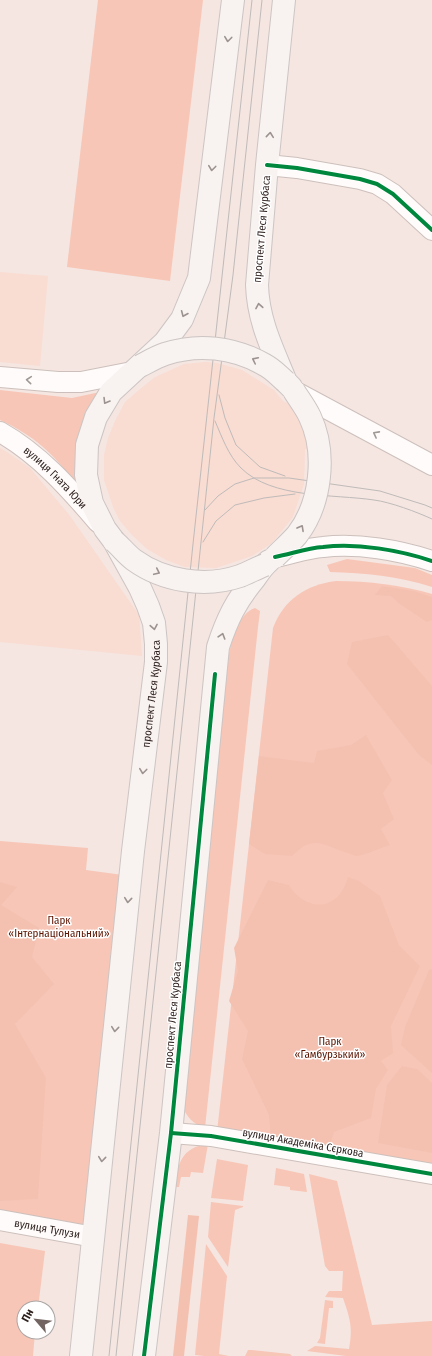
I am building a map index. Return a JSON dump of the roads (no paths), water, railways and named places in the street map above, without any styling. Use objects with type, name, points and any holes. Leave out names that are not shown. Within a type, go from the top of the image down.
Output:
[{"type":"main road","points":[[136,369],[165,342],[182,319],[199,278],[233,0]]},
{"type":"main road","name":"проспект Леся Курбаса","points":[[144,1356],[171,1134],[218,647],[232,610],[248,586],[270,561],[297,535],[312,508],[320,478],[319,447],[310,417],[290,386],[260,316],[258,300],[257,285],[267,165],[284,0]]},
{"type":"main road","points":[[136,369],[164,354],[190,348],[216,348],[242,354],[266,365],[290,386]]},
{"type":"main road","name":"проспект Леся Курбаса","points":[[81,1356],[134,850],[156,662],[154,623],[148,606],[140,588],[92,503],[86,475],[88,445],[96,417],[111,392],[136,369]]},
{"type":"main road","points":[[110,535],[134,560],[158,574],[185,581],[213,582],[240,576],[270,561]]},
{"type":"main road","points":[[156,1356],[160,1342],[171,1262],[161,1231],[161,1216]]},
{"type":"street","points":[[267,165],[297,168],[360,179],[377,184],[393,194],[432,230]]},
{"type":"street","points":[[0,377],[58,382],[81,382],[136,369]]},
{"type":"street","points":[[290,386],[432,465]]},
{"type":"street","name":"вулиця Гната Юри","points":[[0,432],[21,445],[67,485],[110,535]]},
{"type":"street","points":[[270,561],[323,547],[355,546],[396,551],[432,561]]},
{"type":"street","name":"вулиця Академіка Сєркова","points":[[171,1134],[211,1136],[432,1174]]},
{"type":"street","name":"вулиця Тулузи","points":[[0,1220],[94,1237]]},
{"type":"tram line","points":[[109,1356],[193,544],[252,0]]},
{"type":"tram line","points":[[116,1356],[214,418],[233,275],[262,0]]},
{"type":"tram line","points":[[219,395],[225,418],[236,445],[260,467],[285,476]]},
{"type":"tram line","points":[[215,421],[226,446],[236,463],[254,478],[269,485],[304,493],[380,501],[419,513],[432,519]]},
{"type":"tram line","points":[[205,510],[218,496],[235,484],[254,478],[289,478],[380,491],[432,508]]},
{"type":"tram line","points":[[203,542],[216,521],[235,505],[264,498],[295,494]]},
{"type":"park label","name":"Парк «Інтернаціональний»","points":[[59,926]]},
{"type":"park label","name":"Парк «Гамбурзький»","points":[[330,1047]]}]
